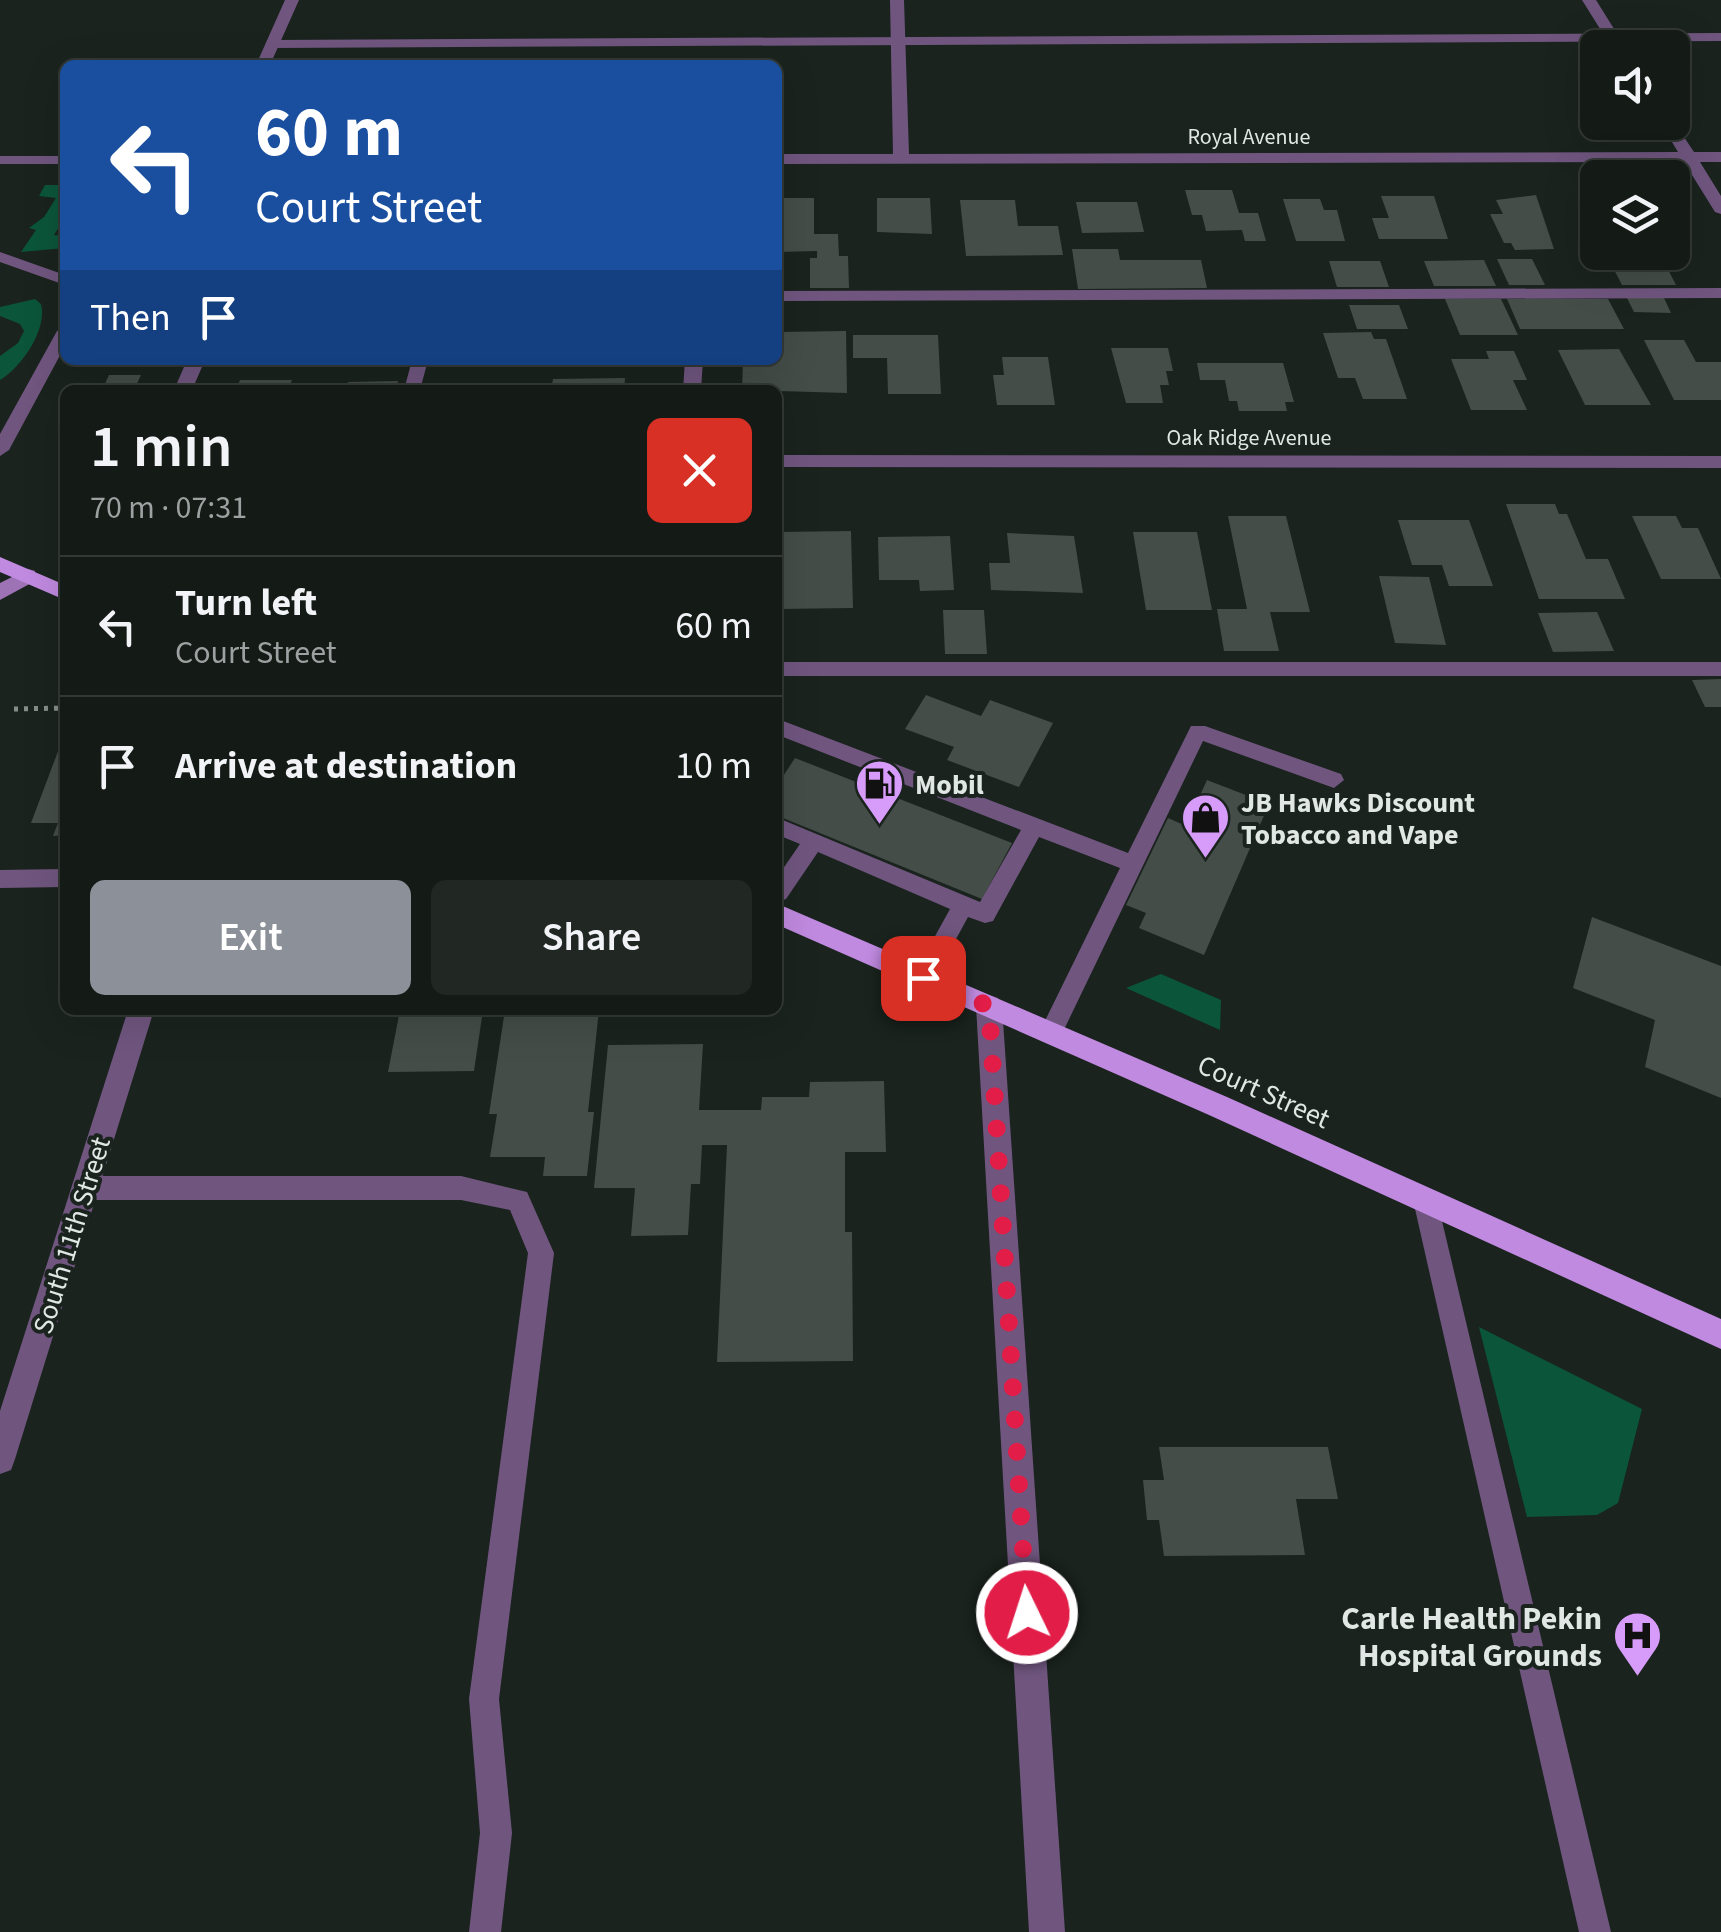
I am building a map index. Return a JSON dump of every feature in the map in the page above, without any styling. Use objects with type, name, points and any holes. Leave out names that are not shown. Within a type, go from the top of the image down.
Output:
[{"type":"main road","points":[[0,564],[60,591]]},
{"type":"main road","name":"Court Street","points":[[782,916],[1721,1334]]},
{"type":"street","points":[[265,60],[292,0]]},
{"type":"street","points":[[896,0],[901,159]]},
{"type":"street","points":[[1589,0],[1608,30]]},
{"type":"street","points":[[1678,140],[1721,209]]},
{"type":"street","name":"Royal Avenue","points":[[782,159],[1721,157]]},
{"type":"street","name":"Oak Ridge Avenue","points":[[782,461],[1721,462]]},
{"type":"street","points":[[0,593],[28,576]]},
{"type":"street","points":[[989,1006],[1048,1932]]},
{"type":"street","name":"South 11th Street","points":[[0,1460],[139,1015]]},
{"type":"lane","points":[[1690,39],[1721,38]]},
{"type":"lane","points":[[272,44],[898,40],[1580,43]]},
{"type":"lane","points":[[0,160],[60,160]]},
{"type":"lane","points":[[0,257],[60,278]]},
{"type":"lane","points":[[782,296],[1721,293]]},
{"type":"lane","points":[[3,442],[60,340]]},
{"type":"lane","points":[[782,669],[1721,669]]},
{"type":"lane","points":[[1052,1033],[1198,731],[1334,780]]},
{"type":"lane","points":[[782,732],[1134,864]]},
{"type":"lane","points":[[782,828],[985,914],[1034,826]]},
{"type":"lane","points":[[782,887],[813,842]]},
{"type":"lane","points":[[0,879],[60,878]]},
{"type":"lane","points":[[923,978],[963,904]]},
{"type":"lane","points":[[85,1188],[462,1188],[518,1200],[542,1253],[484,1699],[496,1833],[485,1932]]},
{"type":"lane","points":[[1424,1200],[1595,1932]]},
{"type":"path","points":[[14,709],[60,708]]},
{"type":"green space","points":[[45,185],[60,185],[60,225],[54,235],[60,236],[60,248],[21,252],[36,230],[29,228],[44,217],[56,198],[39,196]]},
{"type":"green space","points":[[35,299],[41,304],[42,314],[37,336],[24,357],[0,380],[0,356],[18,343],[24,331],[20,324],[0,316],[0,307]]},
{"type":"green space","points":[[1161,974],[1221,1000],[1220,1030],[1126,988]]},
{"type":"green space","points":[[1479,1327],[1642,1409],[1618,1503],[1597,1515],[1527,1517]]},
{"type":"building","points":[[1185,190],[1232,190],[1239,213],[1258,213],[1266,241],[1245,241],[1242,230],[1206,231],[1202,215],[1192,215]]},
{"type":"building","points":[[1536,195],[1554,249],[1515,250],[1511,243],[1504,243],[1490,214],[1503,214],[1496,200]]},
{"type":"building","points":[[1381,196],[1434,196],[1448,239],[1379,239],[1372,218],[1389,218]]},
{"type":"building","points":[[782,198],[814,198],[814,234],[838,234],[839,256],[848,256],[849,288],[810,288],[810,258],[817,258],[817,251],[782,252]]},
{"type":"building","points":[[877,198],[930,198],[932,234],[877,232]]},
{"type":"building","points":[[1283,199],[1320,199],[1324,210],[1337,210],[1345,241],[1296,241]]},
{"type":"building","points":[[960,200],[1015,200],[1018,226],[1058,226],[1063,255],[966,256]]},
{"type":"building","points":[[1076,202],[1137,202],[1144,232],[1082,233]]},
{"type":"building","points":[[1072,249],[1118,249],[1120,260],[1201,260],[1207,288],[1078,289]]},
{"type":"building","points":[[1497,259],[1532,259],[1545,285],[1509,285]]},
{"type":"building","points":[[1484,260],[1496,286],[1434,286],[1424,261]]},
{"type":"building","points":[[1329,261],[1380,261],[1389,287],[1337,287]]},
{"type":"building","points":[[1614,270],[1668,270],[1676,285],[1622,285]]},
{"type":"building","points":[[1627,298],[1664,298],[1671,313],[1634,312]]},
{"type":"building","points":[[1445,299],[1501,299],[1518,335],[1460,335]]},
{"type":"building","points":[[1507,299],[1608,299],[1624,329],[1520,329]]},
{"type":"building","points":[[1349,305],[1399,305],[1408,329],[1357,329]]},
{"type":"building","points":[[846,331],[847,393],[782,391],[782,385],[742,385],[743,365],[782,365],[782,332]]},
{"type":"building","points":[[1371,332],[1374,339],[1386,339],[1407,399],[1363,399],[1355,378],[1338,378],[1323,333]]},
{"type":"building","points":[[853,335],[938,335],[941,394],[888,394],[887,358],[853,358]]},
{"type":"building","points":[[1644,340],[1684,340],[1696,362],[1721,362],[1721,400],[1674,400]]},
{"type":"building","points":[[1111,348],[1168,348],[1173,371],[1166,371],[1169,385],[1160,385],[1163,403],[1126,403]]},
{"type":"building","points":[[1619,349],[1651,405],[1585,405],[1558,350]]},
{"type":"building","points":[[1486,351],[1514,351],[1527,380],[1513,380],[1527,410],[1471,410],[1451,359],[1489,359]]},
{"type":"building","points":[[1002,357],[1048,357],[1055,405],[997,405],[993,375],[1004,375]]},
{"type":"building","points":[[1197,363],[1283,363],[1294,402],[1285,402],[1287,411],[1239,411],[1237,401],[1229,401],[1225,380],[1200,380]]},
{"type":"building","points":[[109,375],[141,375],[136,385],[104,385]]},
{"type":"building","points":[[625,378],[624,385],[552,385],[553,379]]},
{"type":"building","points":[[240,380],[292,380],[290,385],[238,385]]},
{"type":"building","points":[[398,381],[397,385],[347,385]]},
{"type":"building","points":[[1506,504],[1555,504],[1559,514],[1567,514],[1586,559],[1608,559],[1625,599],[1539,599]]},
{"type":"building","points":[[1228,516],[1286,516],[1310,612],[1270,612],[1279,651],[1224,651],[1217,609],[1247,609]]},
{"type":"building","points":[[1632,516],[1676,516],[1682,528],[1698,528],[1721,579],[1661,579]]},
{"type":"building","points":[[1398,520],[1469,520],[1493,586],[1449,586],[1442,565],[1412,565]]},
{"type":"building","points":[[851,531],[853,608],[782,609],[782,532]]},
{"type":"building","points":[[1133,532],[1197,532],[1212,610],[1146,610]]},
{"type":"building","points":[[1007,533],[1074,536],[1083,593],[991,590],[989,563],[1010,563]]},
{"type":"building","points":[[950,536],[954,590],[920,591],[919,580],[879,580],[878,537]]},
{"type":"building","points":[[1379,576],[1429,577],[1446,645],[1395,643]]},
{"type":"building","points":[[943,610],[984,610],[987,654],[945,654]]},
{"type":"building","points":[[1597,612],[1614,651],[1553,652],[1538,613]]},
{"type":"building","points":[[1721,679],[1721,707],[1705,707],[1692,680]]},
{"type":"building","points":[[926,695],[981,716],[990,700],[1053,723],[1019,787],[947,760],[954,747],[905,729]]},
{"type":"building","points":[[60,746],[60,835],[53,836],[58,823],[31,823]]},
{"type":"building","points":[[795,758],[1012,843],[982,899],[782,818],[782,778]]},
{"type":"building","points":[[1207,780],[1269,804],[1204,955],[1139,928],[1146,913],[1126,905],[1168,818],[1186,826]]},
{"type":"building","points":[[1592,917],[1721,966],[1721,1098],[1645,1067],[1655,1020],[1573,988]]},
{"type":"building","points":[[399,1015],[482,1015],[474,1071],[388,1072]]},
{"type":"building","points":[[504,1015],[598,1015],[588,1112],[594,1112],[587,1176],[543,1176],[545,1157],[490,1157],[497,1114],[489,1114]]},
{"type":"building","points":[[703,1044],[699,1110],[761,1110],[762,1097],[809,1097],[810,1082],[884,1081],[886,1152],[845,1152],[845,1232],[852,1232],[853,1361],[717,1362],[727,1145],[702,1145],[700,1184],[691,1184],[688,1235],[631,1236],[635,1188],[594,1188],[608,1045]]},
{"type":"building","points":[[1159,1447],[1328,1447],[1338,1499],[1296,1499],[1305,1555],[1164,1556],[1159,1520],[1147,1520],[1143,1480],[1164,1480]]},
{"type":"place","name":"Mobil","points":[[880,826]]},
{"type":"place","name":"JB Hawks Discount Tobacco and Vape","points":[[1206,860]]},
{"type":"place","name":"Carle Health Pekin Hospital Grounds","points":[[1637,1678]]},
{"type":"route","points":[[923,978],[989,1006],[1027,1613]]}]
